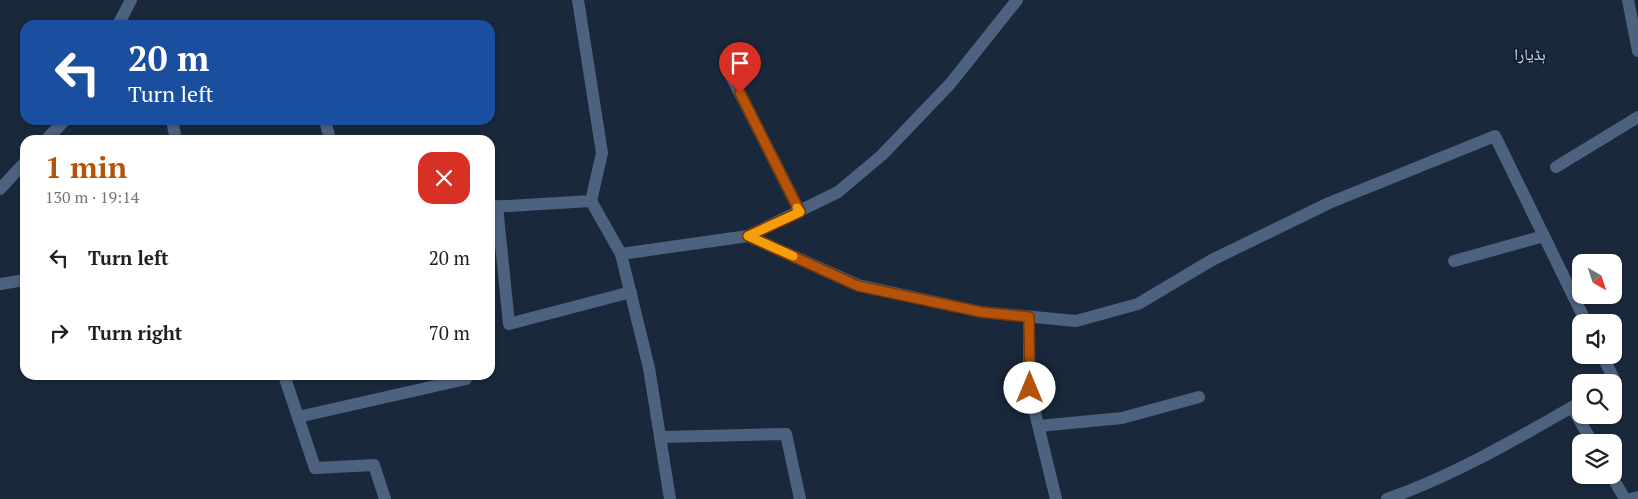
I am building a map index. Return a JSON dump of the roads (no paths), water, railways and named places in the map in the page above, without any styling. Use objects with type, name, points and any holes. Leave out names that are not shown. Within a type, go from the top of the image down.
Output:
[{"type":"street","points":[[121,20],[131,0]]},
{"type":"street","points":[[578,0],[602,153],[591,201],[621,254],[649,368],[670,499]]},
{"type":"street","points":[[1628,0],[1636,27],[1638,51]]},
{"type":"street","points":[[621,254],[748,236],[838,192],[882,155],[950,84],[1014,1]]},
{"type":"street","points":[[731,76],[800,212]]},
{"type":"street","points":[[1556,167],[1638,117]]},
{"type":"street","points":[[51,135],[60,125]]},
{"type":"street","points":[[748,236],[858,286],[981,312],[1076,321],[1138,304],[1212,260],[1329,203],[1495,136],[1582,314]]},
{"type":"street","points":[[0,189],[20,167]]},
{"type":"street","points":[[495,206],[591,201]]},
{"type":"street","points":[[495,214],[509,324],[631,292]]},
{"type":"street","points":[[1454,261],[1544,236]]},
{"type":"street","points":[[0,284],[20,281]]},
{"type":"street","points":[[1029,317],[1030,388],[1056,499]]},
{"type":"street","points":[[286,380],[315,468],[374,465],[385,499]]},
{"type":"street","points":[[298,417],[462,380]]},
{"type":"street","points":[[1039,426],[1122,418],[1199,397]]},
{"type":"street","points":[[1387,499],[1424,486],[1502,447],[1572,408]]},
{"type":"street","points":[[660,437],[786,434],[800,499]]},
{"type":"street","points":[[1616,484],[1625,499]]},
{"type":"street","points":[[1630,499],[1638,497]]},
{"type":"district","name":"ہڈیارا","points":[[1530,54]]}]
